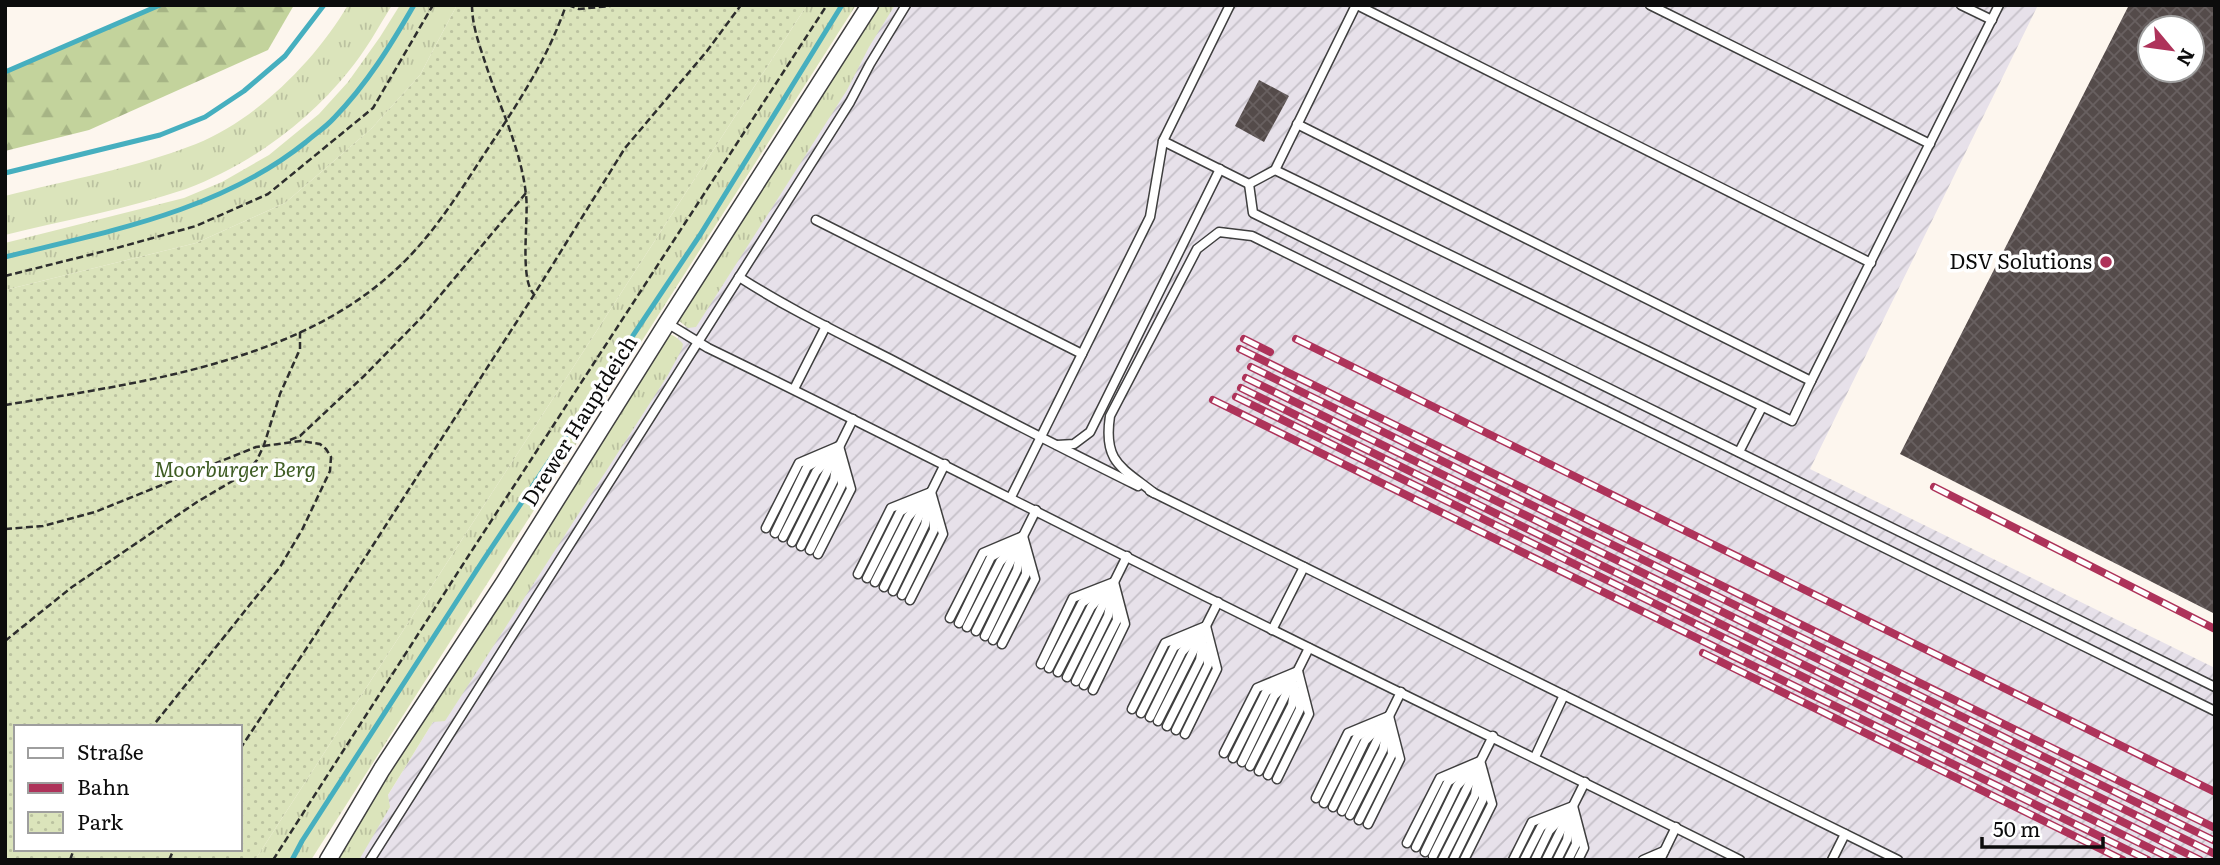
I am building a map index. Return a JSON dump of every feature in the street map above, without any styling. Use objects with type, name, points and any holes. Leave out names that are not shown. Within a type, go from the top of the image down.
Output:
[{"type":"street","name":"Drewer Hauptdeich","points":[[328,860],[382,769],[504,583],[870,5]]},
{"type":"lane","points":[[370,860],[850,102],[906,5]]},
{"type":"lane","points":[[1011,497],[1150,218],[1163,141],[1230,5]]},
{"type":"lane","points":[[1249,184],[1275,170],[1356,5],[1871,263]]},
{"type":"lane","points":[[1650,5],[1930,144]]},
{"type":"lane","points":[[1961,5],[1992,20]]},
{"type":"lane","points":[[1275,170],[1792,421],[1999,5]]},
{"type":"lane","points":[[1297,124],[1811,381]]},
{"type":"lane","points":[[1163,141],[1249,184]]},
{"type":"lane","points":[[1056,446],[1074,444],[1090,432],[1220,169]]},
{"type":"lane","points":[[1249,184],[1253,213],[2215,687]]},
{"type":"lane","points":[[816,220],[1082,354]]},
{"type":"lane","points":[[1154,494],[1113,458],[1107,437],[1110,416],[1196,249],[1219,232],[1252,236],[2215,711]]},
{"type":"lane","points":[[739,277],[760,291],[1040,438],[1898,860]]},
{"type":"lane","points":[[667,323],[1272,630],[1493,736],[1741,860]]},
{"type":"lane","points":[[794,389],[826,326]]},
{"type":"lane","points":[[1739,452],[1762,407]]},
{"type":"lane","points":[[788,539],[816,472],[839,446],[853,419]]},
{"type":"lane","points":[[770,531],[799,463],[839,446]]},
{"type":"lane","points":[[839,446],[851,489],[810,550],[834,480],[839,446]]},
{"type":"lane","points":[[932,492],[900,512],[880,584],[932,492],[945,464]]},
{"type":"lane","points":[[858,574],[891,508],[932,492]]},
{"type":"lane","points":[[902,595],[934,530],[932,492]]},
{"type":"lane","points":[[910,600],[943,534],[932,492]]},
{"type":"lane","points":[[981,634],[1036,510]]},
{"type":"lane","points":[[950,618],[983,553],[1023,536]]},
{"type":"lane","points":[[963,625],[991,557],[1023,536]]},
{"type":"lane","points":[[993,640],[1026,575],[1023,536]]},
{"type":"lane","points":[[1002,644],[1035,579],[1023,536]]},
{"type":"lane","points":[[1062,674],[1091,607],[1114,582],[1127,556]]},
{"type":"lane","points":[[1272,630],[1304,566]]},
{"type":"lane","points":[[1045,666],[1073,598],[1114,582]]},
{"type":"lane","points":[[1114,582],[1125,624],[1084,685],[1108,616],[1114,582]]},
{"type":"lane","points":[[1206,626],[1165,643],[1145,715],[1182,652],[1206,626],[1218,602]]},
{"type":"lane","points":[[1167,726],[1200,660],[1206,626]]},
{"type":"lane","points":[[1176,730],[1208,665],[1206,626]]},
{"type":"lane","points":[[1185,734],[1217,669],[1206,626]]},
{"type":"lane","points":[[1298,671],[1266,692],[1242,762],[1298,671],[1309,648]]},
{"type":"lane","points":[[1224,753],[1257,688],[1298,671]]},
{"type":"lane","points":[[1264,773],[1292,705],[1298,671]]},
{"type":"lane","points":[[1277,779],[1309,714],[1298,671]]},
{"type":"lane","points":[[1342,811],[1401,692]]},
{"type":"lane","points":[[1535,757],[1564,695]]},
{"type":"lane","points":[[1389,716],[1365,741],[1324,803],[1348,733],[1389,716]]},
{"type":"lane","points":[[1355,818],[1383,750],[1389,716]]},
{"type":"lane","points":[[1368,824],[1400,759],[1389,716]]},
{"type":"lane","points":[[1429,854],[1457,786],[1480,761],[1493,736]]},
{"type":"lane","points":[[1412,845],[1440,778],[1480,761]]},
{"type":"lane","points":[[1442,860],[1475,795],[1480,761]]},
{"type":"lane","points":[[1453,860],[1483,799],[1480,761]]},
{"type":"lane","points":[[1464,860],[1492,804],[1480,761]]},
{"type":"lane","points":[[1546,860],[1585,782]]},
{"type":"lane","points":[[1513,860],[1532,822],[1573,806]]},
{"type":"lane","points":[[1524,860],[1541,827],[1573,806]]},
{"type":"lane","points":[[1535,860],[1549,831],[1573,806]]},
{"type":"lane","points":[[1557,860],[1567,840],[1573,806]]},
{"type":"lane","points":[[1568,860],[1576,844],[1573,806]]},
{"type":"lane","points":[[1573,806],[1584,848],[1578,860]]},
{"type":"lane","points":[[1643,860],[1661,859],[1676,827]]},
{"type":"lane","points":[[1832,860],[1844,834]]},
{"type":"path","points":[[5,276],[196,226],[268,194],[373,108],[433,5]]},
{"type":"path","points":[[472,5],[477,39],[512,135],[526,193],[526,279],[534,294]]},
{"type":"path","points":[[5,405],[160,378],[259,349],[335,314],[372,290],[412,254],[444,214],[548,52],[567,5],[579,9],[620,5]]},
{"type":"path","points":[[242,746],[534,294],[625,148],[708,51],[741,5]]},
{"type":"path","points":[[273,860],[827,5]]},
{"type":"path","points":[[5,529],[43,526],[95,512],[264,445],[300,436],[422,317],[526,193]]},
{"type":"path","points":[[5,641],[89,575],[246,472],[257,460],[264,445],[280,394],[299,349],[300,332]]},
{"type":"path","points":[[154,725],[281,567],[322,491],[332,464],[326,449],[312,442],[287,441]]},
{"type":"shaded area","points":[[890,5],[2038,5],[1810,469],[2215,668],[2215,860],[348,860]]},
{"type":"green space","points":[[160,5],[294,5],[268,50],[89,130],[5,151],[5,72]]},
{"type":"green space","points":[[348,5],[392,5],[360,56],[332,91],[275,141],[232,168],[186,189],[5,235],[5,196],[125,167],[173,152],[196,144],[241,120],[301,67],[319,47]]},
{"type":"green space","points":[[400,5],[457,5],[420,75],[371,129],[285,203],[196,243],[5,290],[5,243],[184,198],[222,182],[269,155],[319,114],[348,82]]},
{"type":"green space","name":"Moorburger Berg","points":[[457,5],[807,5],[255,860],[5,860],[5,290],[196,243],[285,203],[371,129],[420,75]]},
{"type":"green space","points":[[807,5],[856,5],[311,860],[255,860]]},
{"type":"green space","points":[[877,5],[895,5],[847,90],[696,327],[688,328],[678,320]]},
{"type":"green space","points":[[666,334],[683,344],[668,375],[445,721],[433,722],[388,795],[390,807],[359,860],[333,860]]},
{"type":"building","name":"DSV Solutions","points":[[2129,5],[2215,5],[2215,614],[1900,454]]},
{"type":"building","points":[[1259,80],[1289,96],[1264,142],[1235,126]]},
{"type":"waterway","points":[[5,72],[160,5]]},
{"type":"waterway","points":[[5,173],[160,135],[205,117],[244,91],[285,56],[324,5]]},
{"type":"waterway","points":[[5,257],[163,216],[201,202],[273,166],[324,127],[346,105],[378,64],[414,5]]},
{"type":"waterway","points":[[292,860],[482,562],[700,235],[842,5]]},
{"type":"railway","points":[[1244,339],[1270,352]]},
{"type":"railway","points":[[1296,339],[2215,792]]},
{"type":"railway","points":[[1240,349],[2215,828]]},
{"type":"railway","points":[[1251,367],[2215,841]]},
{"type":"railway","points":[[1246,378],[2215,854]]},
{"type":"railway","points":[[1241,388],[2200,860]]},
{"type":"railway","points":[[1236,397],[2174,860]]},
{"type":"railway","points":[[1213,400],[2148,860]]},
{"type":"railway","points":[[1934,487],[2215,629]]},
{"type":"railway","points":[[1703,653],[2123,860]]},
{"type":"place","name":"DSV Solutions","points":[[2106,262]]}]
